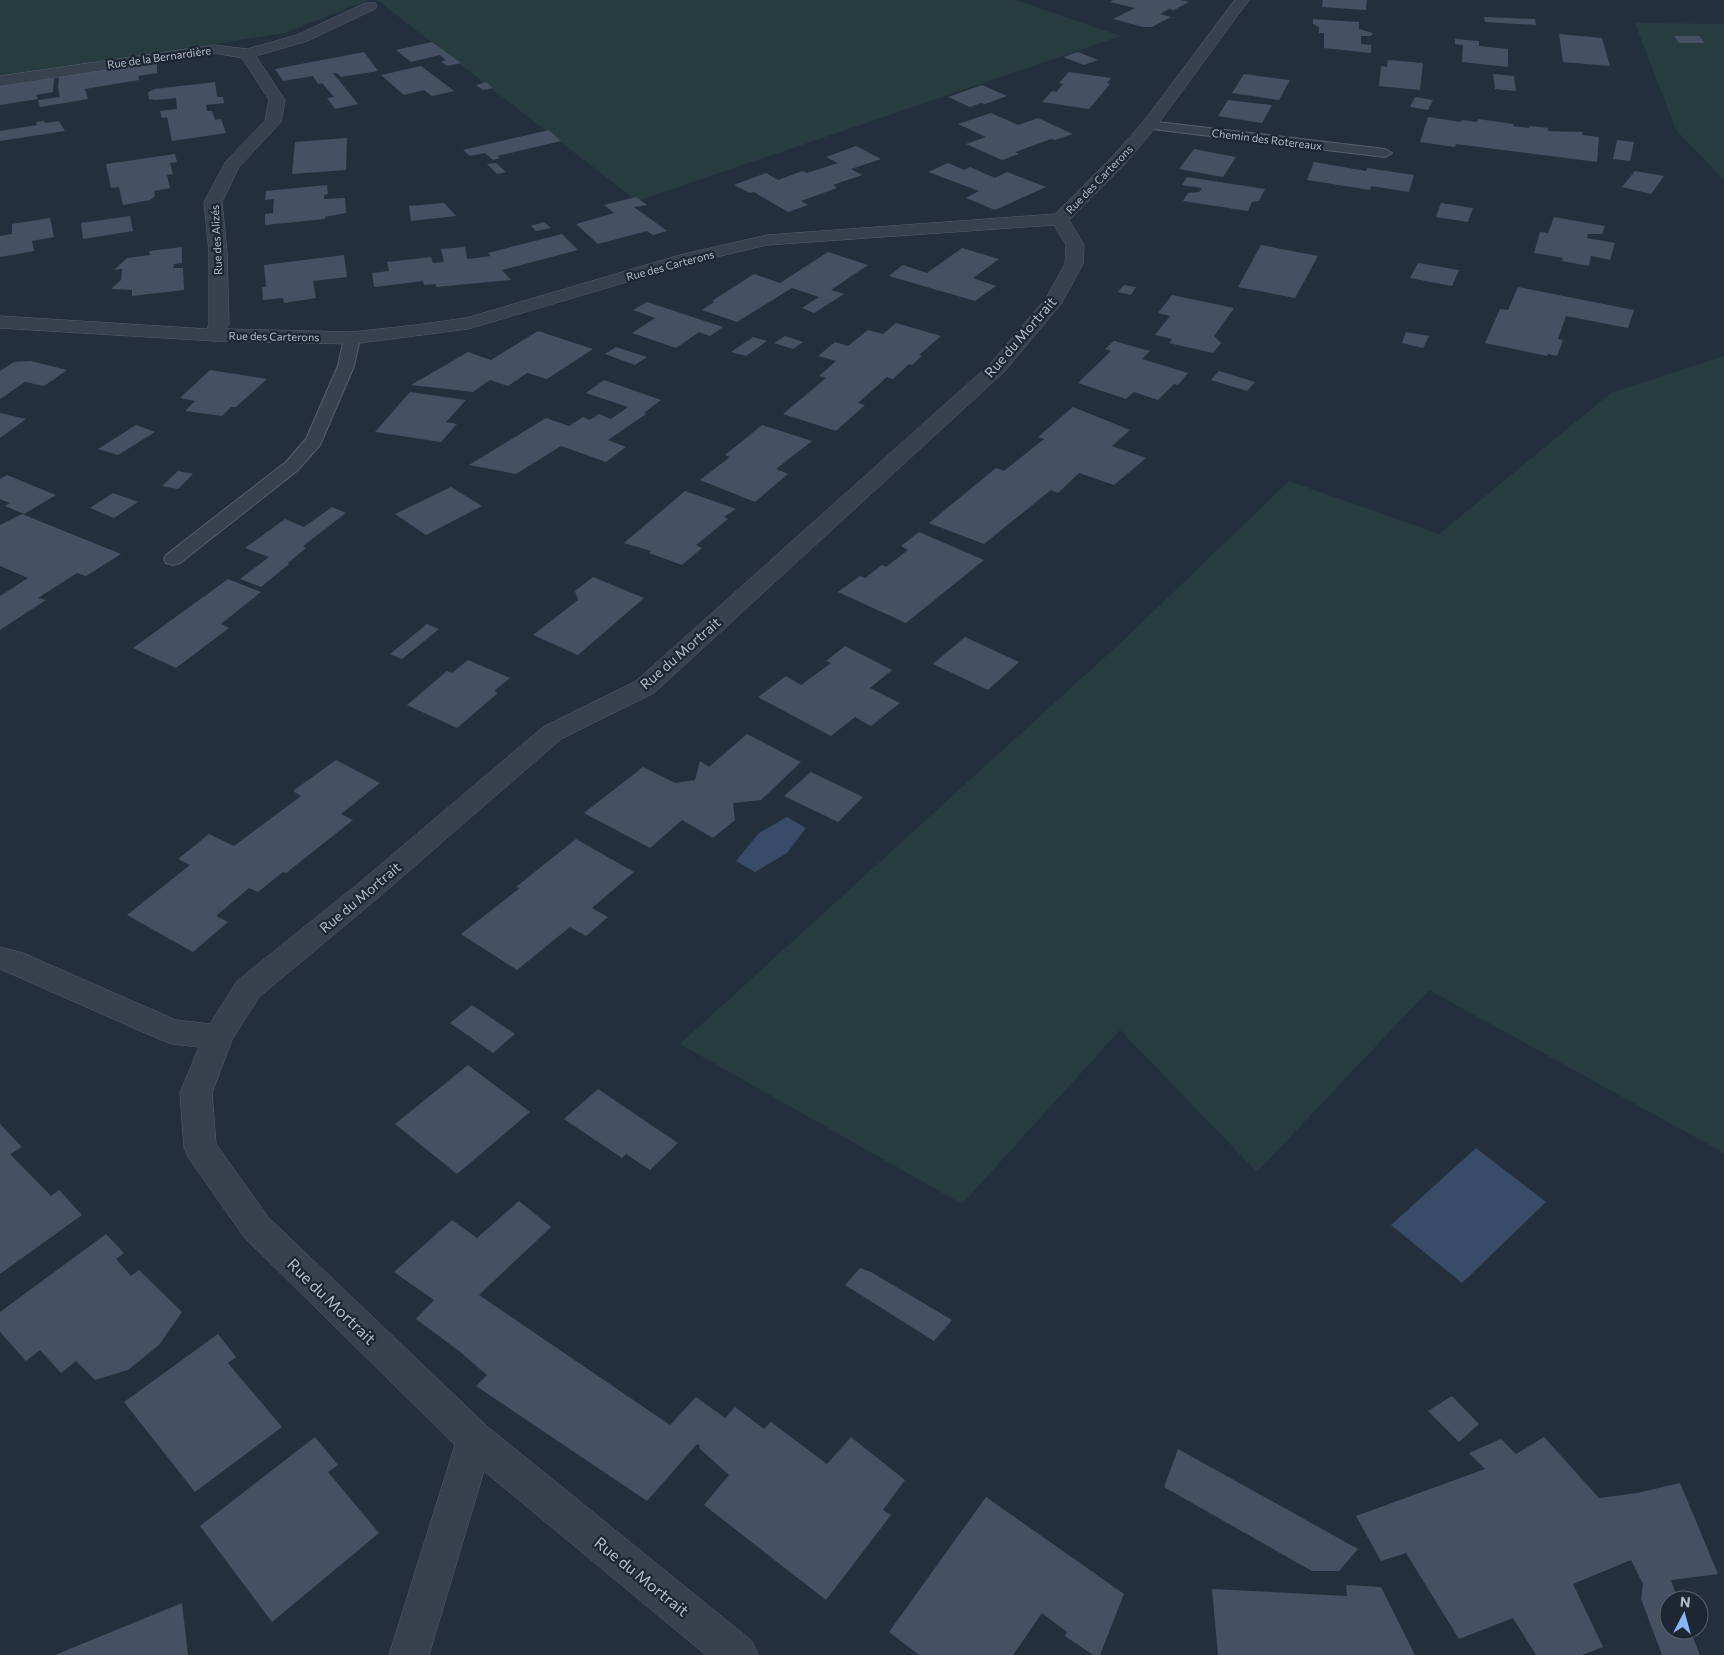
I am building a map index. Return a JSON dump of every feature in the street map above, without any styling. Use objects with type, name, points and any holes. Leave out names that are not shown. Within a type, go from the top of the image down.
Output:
[{"type":"street","name":"Rue des Carterons","points":[[0,322],[214,335],[352,338],[416,331],[468,322],[686,259],[767,240],[1060,219],[1118,161],[1149,126],[1242,0]]},
{"type":"street","name":"Rue de la Bernardière","points":[[0,81],[214,49],[246,54],[302,38],[370,6]]},
{"type":"street","name":"Rue des Alizés","points":[[214,335],[219,324],[218,252],[213,202],[232,165],[273,122],[277,100],[246,54]]},
{"type":"street","name":"Rue du Mortrait","points":[[738,1655],[475,1440],[256,1227],[200,1147],[196,1093],[218,1037],[248,989],[370,890],[552,733],[645,687],[995,369],[1054,300],[1074,264],[1075,245],[1060,219]]},
{"type":"street","points":[[0,958],[13,961],[172,1032],[218,1037]]},
{"type":"street","points":[[409,1655],[475,1440]]},
{"type":"lane","name":"Chemin des Rotereaux","points":[[1149,126],[1385,153]]},
{"type":"lane","points":[[173,558],[292,466],[314,441],[346,366],[352,338]]},
{"type":"green space","points":[[0,0],[368,0],[285,33],[0,78]]},
{"type":"green space","points":[[377,0],[1015,0],[1121,36],[637,201]]},
{"type":"green space","points":[[1635,23],[1724,24],[1724,180],[1676,130]]},
{"type":"green space","points":[[1724,356],[1724,1153],[1429,990],[1257,1172],[1120,1030],[962,1204],[680,1044],[1129,635],[1289,481],[1439,534],[1611,393]]},
{"type":"water","points":[[787,817],[806,828],[787,853],[755,872],[736,861],[759,833]]},
{"type":"water","points":[[1476,1148],[1546,1202],[1462,1283],[1391,1225]]},
{"type":"building","points":[[1113,0],[1180,0],[1189,2],[1174,10],[1169,9],[1160,14],[1171,17],[1152,27],[1143,27],[1113,19],[1135,8],[1110,2]]},
{"type":"building","points":[[1323,0],[1367,0],[1366,10],[1322,7]]},
{"type":"building","points":[[1484,17],[1535,19],[1536,25],[1485,22]]},
{"type":"building","points":[[1313,19],[1359,22],[1359,29],[1373,33],[1371,36],[1361,36],[1361,44],[1371,45],[1371,53],[1324,48],[1324,33],[1319,33],[1319,27],[1313,24]]},
{"type":"building","points":[[1559,34],[1602,38],[1610,66],[1563,62]]},
{"type":"building","points":[[1674,36],[1699,36],[1705,43],[1679,43]]},
{"type":"building","points":[[1455,39],[1479,41],[1479,46],[1508,49],[1508,67],[1462,62],[1463,45],[1455,44]]},
{"type":"building","points":[[432,42],[461,63],[448,66],[441,62],[446,60],[440,55],[411,62],[396,50]]},
{"type":"building","points":[[364,52],[378,71],[341,77],[337,73],[333,73],[358,104],[335,109],[327,98],[334,97],[322,83],[318,84],[313,76],[283,81],[275,69]]},
{"type":"building","points":[[1078,52],[1098,60],[1084,65],[1063,57]]},
{"type":"building","points":[[1388,60],[1423,63],[1420,90],[1379,86],[1381,66],[1387,67]]},
{"type":"building","points":[[157,61],[157,73],[138,76],[139,80],[85,89],[88,99],[40,107],[38,100],[60,97],[58,88],[59,75]]},
{"type":"building","points":[[421,66],[454,91],[432,96],[424,90],[404,95],[381,75]]},
{"type":"building","points":[[1069,72],[1111,78],[1107,83],[1110,84],[1089,109],[1042,102],[1052,91],[1056,92],[1063,84],[1059,83]]},
{"type":"building","points":[[1244,74],[1290,80],[1279,100],[1232,93]]},
{"type":"building","points":[[1493,74],[1514,76],[1516,91],[1495,89]]},
{"type":"building","points":[[54,78],[53,92],[36,95],[38,99],[0,105],[0,86]]},
{"type":"building","points":[[215,82],[217,97],[223,97],[224,103],[206,105],[207,111],[212,111],[215,120],[221,119],[226,133],[172,141],[167,117],[162,118],[160,111],[177,109],[176,98],[149,99],[148,92],[155,89]]},
{"type":"building","points":[[486,82],[493,88],[483,90],[476,85]]},
{"type":"building","points":[[982,85],[1007,96],[970,107],[948,97]]},
{"type":"building","points":[[1415,97],[1433,100],[1428,110],[1410,107]]},
{"type":"building","points":[[1228,100],[1272,105],[1262,123],[1218,116]]},
{"type":"building","points":[[991,113],[1018,125],[1038,118],[1073,134],[1055,140],[1051,139],[1015,152],[1019,154],[1002,160],[966,144],[986,137],[958,124]]},
{"type":"building","points":[[1428,117],[1461,122],[1462,120],[1477,122],[1478,119],[1514,124],[1513,126],[1548,128],[1548,131],[1583,132],[1582,135],[1599,137],[1597,162],[1456,144],[1455,147],[1420,142]]},
{"type":"building","points":[[44,121],[45,123],[59,121],[65,131],[0,141],[0,131],[37,125],[36,122]]},
{"type":"building","points":[[549,130],[561,141],[497,156],[500,158],[493,160],[485,153],[470,156],[463,150]]},
{"type":"building","points":[[347,138],[346,170],[292,174],[295,142]]},
{"type":"building","points":[[1617,140],[1634,142],[1630,161],[1613,159]]},
{"type":"building","points":[[856,146],[881,159],[851,169],[862,175],[833,185],[837,188],[801,201],[808,205],[788,212],[754,192],[750,193],[734,185],[766,173],[778,180],[802,171],[807,173],[838,163],[826,157]]},
{"type":"building","points":[[1194,149],[1236,157],[1223,177],[1179,169]]},
{"type":"building","points":[[175,154],[177,162],[170,163],[173,174],[167,175],[170,188],[154,191],[155,196],[150,200],[123,205],[119,187],[111,188],[106,164]]},
{"type":"building","points":[[1314,162],[1366,171],[1367,168],[1414,175],[1409,192],[1371,186],[1370,190],[1307,180]]},
{"type":"building","points":[[496,163],[506,172],[497,174],[487,164]]},
{"type":"building","points":[[948,163],[964,170],[970,167],[995,178],[1007,172],[1046,187],[995,210],[966,198],[979,191],[928,172]]},
{"type":"building","points":[[1635,171],[1664,176],[1651,194],[1622,187]]},
{"type":"building","points":[[1187,177],[1265,189],[1259,201],[1252,202],[1248,211],[1183,201],[1188,193],[1199,192],[1202,188],[1182,185]]},
{"type":"building","points":[[327,185],[328,194],[324,195],[324,199],[345,198],[346,213],[325,217],[325,219],[265,225],[265,214],[273,213],[274,199],[265,200],[266,191]]},
{"type":"building","points":[[636,197],[647,205],[634,207],[667,231],[653,235],[647,231],[598,244],[576,224],[614,213],[604,205]]},
{"type":"building","points":[[444,203],[456,216],[411,221],[409,206]]},
{"type":"building","points":[[1441,203],[1473,208],[1468,222],[1436,217]]},
{"type":"building","points":[[130,216],[133,231],[83,239],[81,223]]},
{"type":"building","points":[[1554,217],[1605,226],[1602,234],[1588,234],[1587,238],[1615,243],[1610,260],[1591,256],[1589,266],[1562,261],[1563,258],[1534,253],[1540,232],[1548,233]]},
{"type":"building","points":[[50,218],[54,237],[32,241],[34,251],[0,257],[0,236],[12,234],[12,224]]},
{"type":"building","points":[[544,222],[551,228],[536,231],[531,226]]},
{"type":"building","points":[[562,234],[578,250],[502,270],[511,280],[436,287],[436,284],[424,285],[423,281],[374,287],[372,273],[389,271],[387,262],[431,257],[433,263],[444,262],[441,249],[465,247],[467,259],[491,256],[488,253]]},
{"type":"building","points":[[1261,245],[1318,256],[1295,298],[1238,287]]},
{"type":"building","points":[[182,247],[182,263],[174,264],[173,268],[183,268],[184,290],[132,296],[132,290],[111,289],[121,280],[122,269],[114,270],[127,258],[150,255],[149,251]]},
{"type":"building","points":[[962,248],[999,259],[973,278],[996,286],[975,301],[889,276],[903,265],[927,273]]},
{"type":"building","points":[[828,252],[868,265],[831,290],[844,294],[814,313],[802,308],[819,297],[792,288],[737,322],[702,310],[714,302],[712,301],[754,274],[780,283]]},
{"type":"building","points":[[344,255],[347,277],[313,281],[316,298],[284,303],[283,298],[263,300],[262,287],[266,287],[264,265]]},
{"type":"building","points":[[1418,263],[1459,270],[1452,286],[1410,278]]},
{"type":"building","points":[[1124,285],[1136,287],[1131,295],[1118,292]]},
{"type":"building","points":[[1518,287],[1634,310],[1628,328],[1566,316],[1558,339],[1563,340],[1557,356],[1548,354],[1547,356],[1485,343],[1500,309],[1508,310]]},
{"type":"building","points":[[1172,295],[1234,308],[1214,336],[1221,343],[1213,353],[1169,343],[1172,339],[1155,335],[1170,316],[1158,313]]},
{"type":"building","points":[[647,302],[723,327],[710,336],[699,332],[676,348],[632,333],[655,318],[633,310]]},
{"type":"building","points":[[896,323],[941,336],[919,355],[922,356],[912,365],[909,364],[893,379],[887,377],[858,403],[865,405],[836,431],[783,414],[826,378],[819,376],[836,361],[818,356],[835,342],[848,346],[868,330],[883,334]]},
{"type":"building","points":[[538,331],[593,349],[547,379],[527,373],[508,386],[490,380],[473,392],[411,385],[468,352],[491,360]]},
{"type":"building","points":[[1406,332],[1429,336],[1423,348],[1402,343]]},
{"type":"building","points":[[785,336],[803,342],[793,349],[774,343]]},
{"type":"building","points":[[753,337],[767,341],[746,356],[731,352]]},
{"type":"building","points":[[1114,341],[1150,351],[1142,359],[1188,373],[1178,385],[1174,384],[1158,400],[1134,392],[1126,399],[1078,383],[1111,351],[1105,349]]},
{"type":"building","points":[[616,347],[647,357],[635,365],[605,354]]},
{"type":"building","points":[[31,361],[67,370],[44,386],[25,382],[0,399],[0,371],[14,362]]},
{"type":"building","points":[[210,370],[267,379],[236,407],[231,407],[222,416],[185,411],[195,401],[180,398]]},
{"type":"building","points":[[1219,371],[1255,382],[1247,391],[1211,380]]},
{"type":"building","points":[[604,380],[661,400],[644,413],[646,414],[608,440],[626,447],[606,462],[561,446],[516,474],[469,465],[546,418],[569,426],[583,417],[590,420],[599,414],[611,419],[628,407],[586,393]]},
{"type":"building","points":[[410,392],[466,400],[446,422],[457,424],[441,442],[375,432]]},
{"type":"building","points":[[1073,407],[1130,430],[1112,446],[1146,458],[1114,485],[1079,473],[1058,493],[1051,490],[984,544],[929,523],[996,468],[1004,471],[1044,439],[1038,437]]},
{"type":"building","points":[[0,413],[26,419],[0,438]]},
{"type":"building","points":[[136,425],[155,432],[118,455],[98,449]]},
{"type":"building","points":[[762,425],[812,441],[776,469],[788,474],[755,502],[700,480],[730,457],[725,455]]},
{"type":"building","points":[[178,471],[193,474],[178,489],[162,486]]},
{"type":"building","points":[[7,475],[56,495],[24,514],[5,506],[10,503],[0,499],[0,479]]},
{"type":"building","points":[[451,487],[482,506],[426,535],[395,514]]},
{"type":"building","points":[[685,491],[736,509],[724,517],[728,519],[696,545],[702,548],[682,565],[649,553],[651,551],[624,543]]},
{"type":"building","points":[[113,493],[138,502],[114,518],[90,508]]},
{"type":"building","points":[[332,507],[346,513],[303,546],[306,548],[261,587],[240,579],[269,557],[245,548],[285,519],[304,527]]},
{"type":"building","points":[[22,514],[121,554],[86,576],[77,573],[38,598],[46,600],[0,630],[0,596],[28,578],[0,566],[0,525]]},
{"type":"building","points":[[919,532],[984,560],[906,623],[838,592],[860,576],[865,578],[882,565],[886,567],[908,550],[901,546]]},
{"type":"building","points":[[593,577],[644,598],[578,655],[533,635],[578,600],[575,591]]},
{"type":"building","points":[[228,579],[261,592],[221,624],[229,628],[176,668],[133,648]]},
{"type":"building","points":[[427,624],[439,629],[402,659],[390,654]]},
{"type":"building","points":[[965,637],[1019,662],[988,690],[933,664]]},
{"type":"building","points":[[845,646],[892,670],[870,688],[900,703],[871,726],[855,717],[831,736],[758,697],[786,676],[801,685],[831,663],[826,661]]},
{"type":"building","points":[[468,660],[510,678],[494,691],[498,693],[457,728],[407,705],[447,671],[452,673]]},
{"type":"building","points":[[747,734],[801,762],[761,800],[733,803],[735,820],[713,838],[682,820],[650,848],[584,813],[643,767],[675,783],[695,780],[700,761],[709,767]]},
{"type":"building","points":[[336,760],[380,783],[341,814],[353,820],[286,873],[283,872],[258,892],[249,888],[216,916],[228,922],[193,952],[127,915],[190,865],[178,859],[209,834],[234,846],[301,796],[293,791]]},
{"type":"building","points":[[811,772],[863,797],[838,822],[784,796]]},
{"type":"building","points":[[576,839],[634,872],[592,908],[608,917],[586,936],[570,927],[517,970],[461,934],[520,888],[516,887]]},
{"type":"building","points":[[472,1005],[515,1034],[493,1053],[450,1023]]},
{"type":"building","points":[[468,1065],[530,1112],[457,1174],[395,1124]]},
{"type":"building","points":[[598,1089],[678,1143],[650,1170],[626,1154],[622,1158],[564,1119]]},
{"type":"building","points":[[0,1124],[22,1147],[10,1154],[51,1196],[59,1190],[82,1215],[0,1274]]},
{"type":"building","points":[[519,1201],[551,1227],[479,1295],[670,1425],[696,1397],[725,1418],[735,1407],[764,1429],[771,1422],[827,1464],[851,1437],[905,1480],[883,1510],[891,1515],[826,1600],[704,1505],[729,1475],[699,1448],[700,1445],[697,1444],[647,1501],[476,1386],[487,1375],[459,1351],[416,1319],[434,1300],[394,1272],[452,1220],[477,1238]]},
{"type":"building","points":[[106,1234],[124,1253],[116,1259],[131,1276],[139,1270],[182,1312],[159,1345],[128,1370],[95,1380],[76,1361],[61,1373],[40,1350],[26,1361],[0,1332],[0,1312]]},
{"type":"building","points":[[860,1268],[871,1272],[952,1320],[934,1341],[845,1285]]},
{"type":"building","points":[[218,1334],[236,1357],[228,1363],[282,1427],[195,1492],[124,1402]]},
{"type":"building","points":[[1452,1396],[1479,1424],[1459,1442],[1428,1411]]},
{"type":"building","points":[[315,1437],[338,1465],[328,1472],[379,1533],[272,1622],[200,1526]]},
{"type":"building","points":[[1544,1437],[1599,1498],[1637,1493],[1680,1483],[1718,1574],[1671,1580],[1674,1590],[1659,1590],[1659,1640],[1694,1640],[1700,1655],[1662,1655],[1641,1599],[1643,1584],[1631,1560],[1573,1584],[1603,1647],[1582,1655],[1536,1655],[1513,1618],[1459,1639],[1406,1553],[1381,1561],[1356,1516],[1485,1469],[1469,1453],[1501,1439],[1516,1454]]},
{"type":"building","points":[[1178,1449],[1358,1549],[1339,1571],[1312,1571],[1164,1487]]},
{"type":"building","points":[[986,1497],[1124,1594],[1100,1655],[1093,1655],[1065,1636],[1067,1632],[1042,1613],[1013,1655],[919,1655],[889,1632]]},
{"type":"building","points":[[1346,1585],[1381,1587],[1415,1655],[1218,1655],[1212,1589],[1347,1596]]},
{"type":"building","points":[[182,1603],[188,1655],[55,1655]]}]
